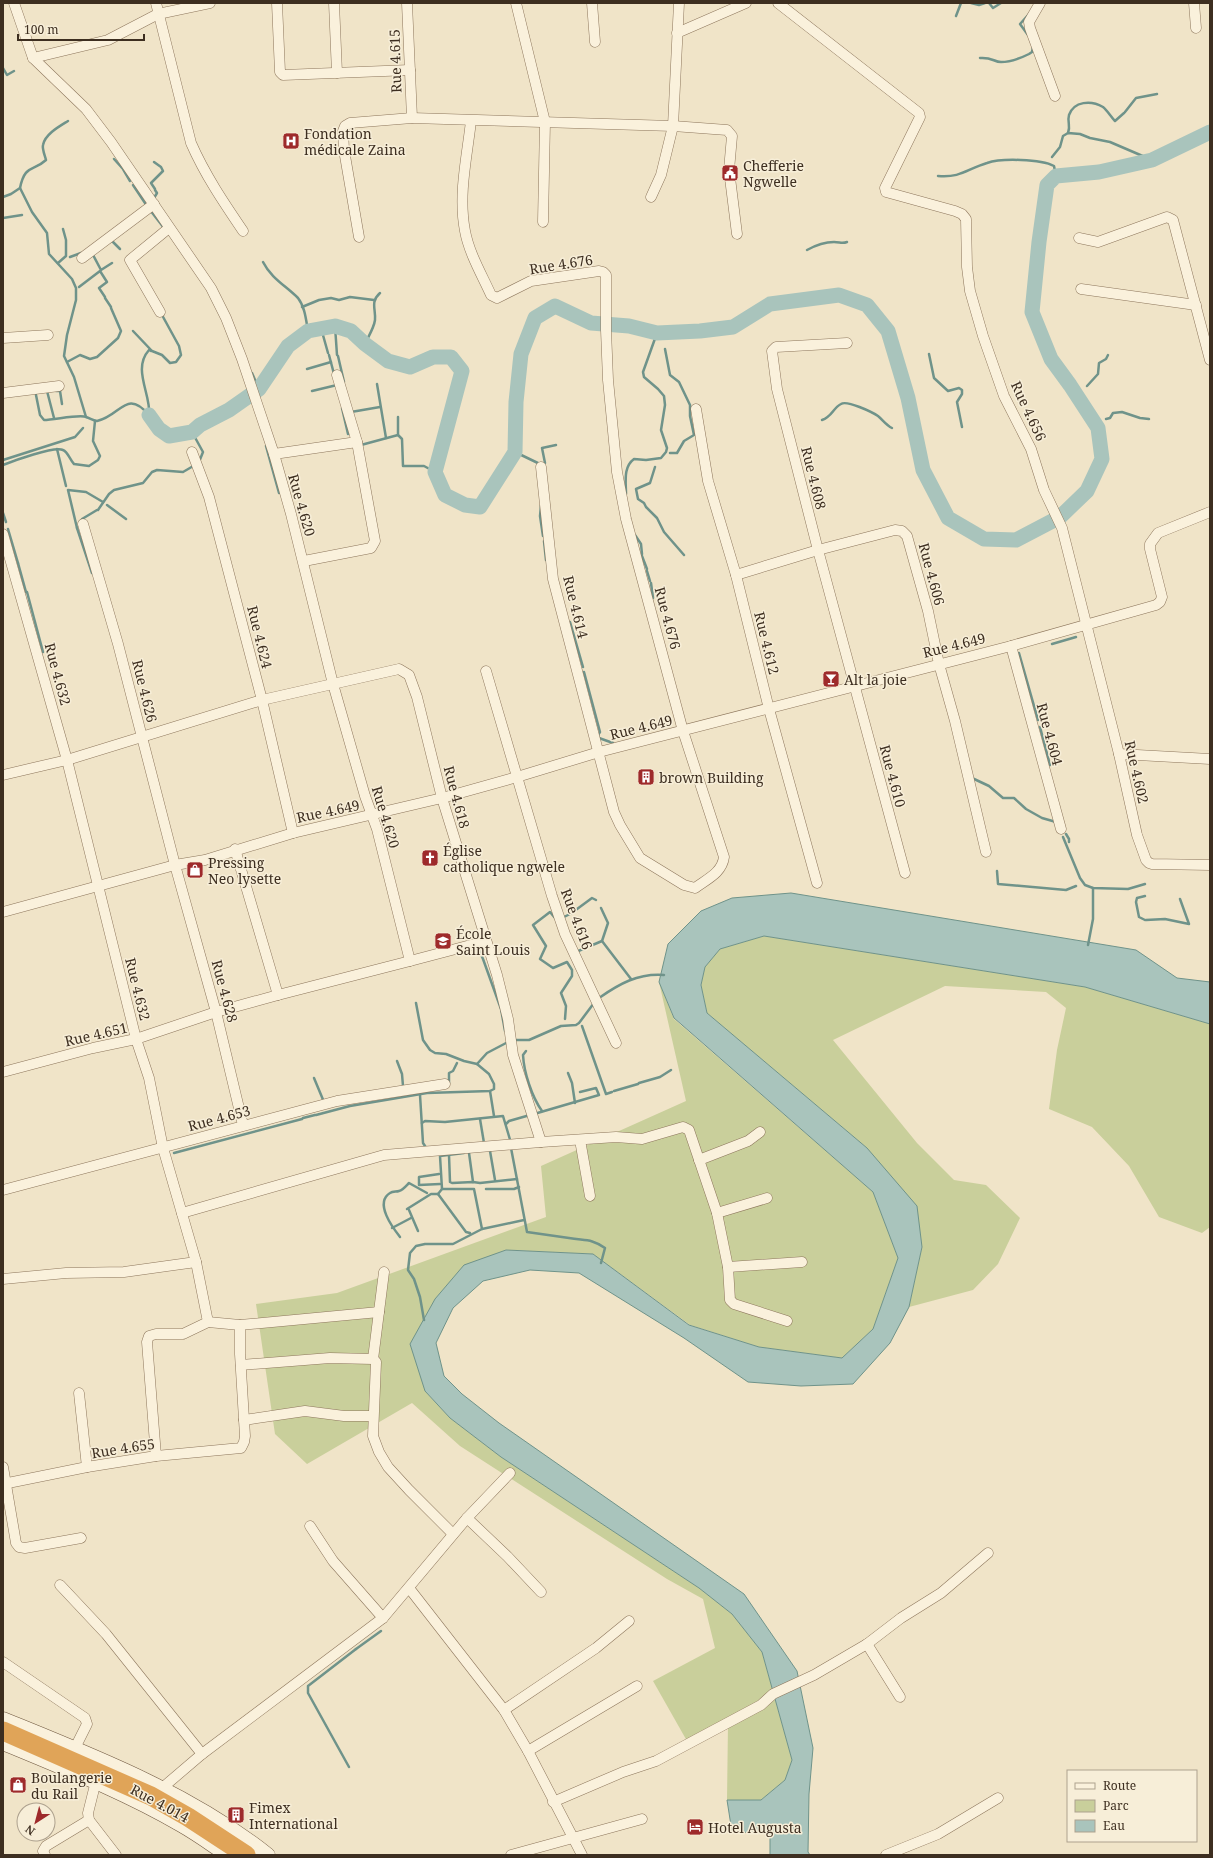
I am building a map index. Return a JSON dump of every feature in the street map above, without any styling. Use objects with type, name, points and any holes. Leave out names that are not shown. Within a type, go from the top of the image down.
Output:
[{"type":"highway","name":"Rue 4.014","points":[[3,1731],[151,1796],[188,1817],[246,1855]]},
{"type":"main road","points":[[3,1719],[74,1748],[140,1778],[207,1813],[268,1855]]},
{"type":"main road","points":[[3,1743],[96,1781],[182,1825],[227,1855]]},
{"type":"street","points":[[14,3],[33,58],[108,40],[158,14],[210,3]]},
{"type":"street","points":[[156,3],[191,143],[198,160],[218,194],[243,231]]},
{"type":"street","points":[[277,3],[280,72],[283,75],[410,70]]},
{"type":"street","points":[[334,3],[337,73]]},
{"type":"street","name":"Rue 4.615","points":[[407,3],[412,118]]},
{"type":"street","points":[[516,3],[545,122],[543,222]]},
{"type":"street","points":[[592,3],[595,42]]},
{"type":"street","points":[[651,197],[661,176],[673,126],[678,3]]},
{"type":"street","points":[[677,33],[746,3]]},
{"type":"street","name":"Rue 4.656","points":[[778,3],[919,113],[920,120],[885,188],[886,192],[955,211],[962,214],[966,219],[967,267],[970,292],[983,336],[1004,396],[1031,449],[1050,503],[1062,528],[1087,626]]},
{"type":"street","points":[[1040,3],[1029,22],[1055,96]]},
{"type":"street","points":[[1194,3],[1196,28]]},
{"type":"street","name":"Rue 4.620","points":[[33,58],[86,109],[154,204],[211,288],[226,318],[242,359],[274,454],[304,561],[334,684],[365,796],[377,829],[410,961]]},
{"type":"street","points":[[359,237],[343,131],[350,123],[412,118],[673,126],[727,130],[731,132],[732,136],[730,179],[736,234]]},
{"type":"street","name":"Rue 4.676","points":[[471,121],[462,204],[465,232],[476,262],[494,298],[497,298],[532,281],[599,271],[606,275],[608,380],[618,472],[626,520],[683,731],[724,857],[723,865],[719,871],[695,888],[684,885],[646,862],[634,850],[614,812],[599,752]]},
{"type":"street","points":[[82,258],[154,204]]},
{"type":"street","points":[[1078,238],[1098,242],[1149,223],[1170,217],[1173,220],[1210,360]]},
{"type":"street","points":[[160,312],[130,260],[169,228]]},
{"type":"street","points":[[1081,289],[1196,305]]},
{"type":"street","points":[[3,338],[48,335]]},
{"type":"street","name":"Rue 4.608","points":[[848,343],[776,347],[772,351],[777,389],[854,685]]},
{"type":"street","points":[[304,561],[371,548],[375,541],[367,489],[357,442],[337,375]]},
{"type":"street","points":[[3,393],[60,386]]},
{"type":"street","name":"Rue 4.612","points":[[696,409],[708,480],[736,575],[769,709],[817,883]]},
{"type":"street","points":[[274,454],[357,442]]},
{"type":"street","name":"Rue 4.624","points":[[192,452],[210,497],[262,700],[293,833]]},
{"type":"street","name":"Rue 4.614","points":[[541,467],[554,578],[599,752]]},
{"type":"street","name":"Rue 4.649","points":[[3,912],[97,885],[175,865],[205,860],[235,849],[293,833],[442,798],[599,752],[1087,626],[1156,605],[1160,602],[1162,597],[1150,544],[1158,533],[1210,512]]},
{"type":"street","name":"Rue 4.626","points":[[83,524],[118,644],[175,865]]},
{"type":"street","name":"Rue 4.606","points":[[736,575],[818,550],[895,530],[902,532],[907,536],[930,618],[939,664],[953,714],[986,852]]},
{"type":"street","name":"Rue 4.632","points":[[3,534],[67,760],[136,1039],[149,1078],[162,1148],[196,1262],[208,1322]]},
{"type":"street","name":"Rue 4.602","points":[[1087,626],[1119,754],[1137,835],[1149,863],[1210,865]]},
{"type":"street","name":"Rue 4.604","points":[[1011,646],[1061,829]]},
{"type":"street","name":"Rue 4.618","points":[[3,775],[67,760],[262,700],[399,669],[409,675],[421,710],[442,798],[508,1018],[512,1055],[541,1142]]},
{"type":"street","name":"Rue 4.616","points":[[486,671],[552,896],[565,934],[616,1043]]},
{"type":"street","name":"Rue 4.610","points":[[854,685],[905,874]]},
{"type":"street","points":[[1119,754],[1210,759]]},
{"type":"street","points":[[235,849],[278,995],[486,941]]},
{"type":"street","name":"Rue 4.628","points":[[175,865],[216,1012],[243,1125]]},
{"type":"street","name":"Rue 4.651","points":[[3,1072],[93,1048],[136,1039],[216,1012],[278,995]]},
{"type":"street","name":"Rue 4.653","points":[[3,1190],[337,1101],[445,1084]]},
{"type":"street","points":[[182,1213],[384,1155],[541,1142],[616,1138],[642,1139],[682,1127],[689,1130],[717,1213],[728,1267],[730,1300],[732,1303],[787,1321]]},
{"type":"street","points":[[699,1160],[748,1141],[760,1132]]},
{"type":"street","points":[[580,1140],[590,1196]]},
{"type":"street","points":[[717,1213],[768,1198]]},
{"type":"street","points":[[3,1279],[66,1274],[124,1272],[196,1262]]},
{"type":"street","points":[[728,1267],[802,1262]]},
{"type":"street","points":[[384,1272],[373,1359],[376,1362],[373,1436],[384,1462],[409,1490],[453,1534]]},
{"type":"street","points":[[156,1456],[147,1342],[149,1336],[156,1334],[183,1334],[208,1322],[240,1325],[379,1312]]},
{"type":"street","points":[[240,1325],[244,1420],[305,1411],[344,1416],[373,1416]]},
{"type":"street","points":[[241,1365],[330,1358],[373,1359]]},
{"type":"street","points":[[79,1393],[87,1467]]},
{"type":"street","name":"Rue 4.655","points":[[4,1483],[87,1467],[156,1456],[241,1448],[244,1442],[244,1420]]},
{"type":"street","points":[[3,1467],[4,1483],[16,1543],[20,1547],[25,1548],[81,1538]]},
{"type":"street","points":[[161,1789],[202,1754],[382,1618],[467,1518],[510,1472]]},
{"type":"street","points":[[467,1518],[507,1556],[541,1592]]},
{"type":"street","points":[[310,1526],[333,1561],[382,1618]]},
{"type":"street","points":[[553,1802],[623,1772],[656,1761],[761,1705],[773,1694],[814,1675],[867,1644],[901,1618],[941,1593],[988,1553]]},
{"type":"street","points":[[60,1585],[106,1634],[202,1754]]},
{"type":"street","points":[[409,1588],[504,1710],[528,1751],[553,1802],[582,1855]]},
{"type":"street","points":[[504,1710],[596,1648],[629,1621]]},
{"type":"street","points":[[867,1644],[900,1697]]},
{"type":"street","points":[[3,1662],[85,1718],[87,1724],[74,1748]]},
{"type":"street","points":[[528,1751],[637,1686]]},
{"type":"street","points":[[96,1781],[88,1813],[90,1820],[116,1855]]},
{"type":"street","points":[[886,1855],[938,1834],[998,1798]]},
{"type":"street","points":[[511,1855],[642,1819]]},
{"type":"street","points":[[44,1855],[43,1851],[46,1846],[90,1820]]},
{"type":"green space","points":[[764,936],[1085,987],[1210,1024],[1210,1227],[1202,1233],[1159,1217],[1129,1166],[1092,1127],[1049,1109],[1057,1050],[1066,1008],[1046,992],[945,986],[833,1040],[917,1143],[954,1180],[986,1185],[1020,1218],[998,1264],[973,1290],[909,1307],[922,1247],[867,1148],[707,1013],[701,985],[705,967],[720,949]]},
{"type":"green space","points":[[659,982],[674,1019],[873,1192],[898,1258],[873,1329],[842,1358],[759,1347],[690,1325],[593,1254],[506,1250],[435,1299],[425,1391],[450,1418],[501,1457],[699,1588],[732,1614],[762,1652],[792,1760],[785,1780],[761,1800],[727,1800],[728,1724],[687,1741],[653,1681],[715,1648],[703,1599],[667,1579],[460,1446],[412,1403],[307,1464],[275,1434],[256,1304],[337,1293],[546,1217],[541,1166],[686,1101]]},
{"type":"water","points":[[791,893],[1136,950],[1177,978],[1210,982],[1210,1024],[1085,987],[764,936],[720,949],[705,967],[701,985],[707,1013],[867,1148],[917,1206],[922,1247],[909,1307],[890,1343],[853,1384],[801,1386],[748,1382],[684,1338],[579,1273],[530,1270],[483,1281],[453,1308],[436,1343],[444,1376],[462,1394],[499,1423],[744,1594],[797,1671],[813,1748],[809,1794],[808,1852],[810,1855],[770,1855],[770,1833],[732,1832],[727,1800],[761,1800],[785,1780],[792,1760],[762,1652],[732,1614],[699,1588],[501,1457],[450,1418],[425,1391],[410,1344],[435,1299],[464,1265],[506,1250],[593,1254],[689,1325],[759,1347],[842,1358],[873,1329],[898,1258],[873,1192],[674,1018],[659,982],[668,944],[701,911],[732,898]]},
{"type":"waterway","points":[[956,16],[961,3]]},
{"type":"waterway","points":[[971,3],[979,5],[985,3]]},
{"type":"waterway","points":[[989,3],[993,8],[1001,3]]},
{"type":"waterway","points":[[1028,35],[1020,24],[1029,14]]},
{"type":"waterway","points":[[980,58],[987,58],[999,62],[1008,61],[1029,54],[1032,52],[1033,47]]},
{"type":"waterway","points":[[3,68],[7,75],[14,71]]},
{"type":"waterway","points":[[1125,112],[1136,98],[1157,94]]},
{"type":"waterway","points":[[1068,133],[1069,115],[1071,110],[1079,104],[1093,103],[1103,107],[1115,121],[1124,113]]},
{"type":"waterway","points":[[3,197],[20,188],[24,175],[46,160],[43,148],[44,141],[53,131],[68,121]]},
{"type":"waterway","points":[[149,415],[159,429],[169,436],[192,432],[200,425],[229,410],[259,389],[288,346],[308,331],[335,326],[351,331],[365,344],[388,361],[410,367],[433,357],[451,357],[462,371],[435,472],[445,495],[465,505],[480,507],[515,452],[516,402],[521,354],[535,318],[555,306],[591,323],[629,326],[657,333],[700,331],[733,327],[770,304],[839,295],[867,305],[888,331],[908,398],[923,470],[948,518],[984,539],[1016,540],[1060,517],[1087,491],[1102,459],[1098,428],[1051,359],[1032,312],[1039,242],[1047,185],[1056,176],[1099,172],[1152,160],[1210,132]]},
{"type":"waterway","points":[[1052,157],[1060,147],[1063,136],[1068,133],[1080,134],[1090,138],[1110,142],[1152,160]]},
{"type":"waterway","points":[[114,159],[123,169],[130,181]]},
{"type":"waterway","points":[[938,176],[953,176],[980,165],[1002,160],[1031,161],[1048,164],[1054,166],[1056,176]]},
{"type":"waterway","points":[[154,162],[161,167],[163,171],[151,183],[155,189]]},
{"type":"waterway","points":[[133,185],[147,206]]},
{"type":"waterway","points":[[20,188],[32,212],[47,233],[49,254],[72,279],[76,288],[76,300],[67,335],[64,356],[74,377],[86,417]]},
{"type":"waterway","points":[[154,198],[157,193],[155,190]]},
{"type":"waterway","points":[[150,210],[164,228]]},
{"type":"waterway","points":[[3,218],[22,215]]},
{"type":"waterway","points":[[58,263],[66,256],[66,240],[63,229]]},
{"type":"waterway","points":[[110,242],[112,241],[120,249]]},
{"type":"waterway","points":[[807,250],[823,243],[847,242]]},
{"type":"waterway","points":[[70,257],[81,253]]},
{"type":"waterway","points":[[92,253],[101,270],[112,263]]},
{"type":"waterway","points":[[263,262],[270,273],[298,298],[305,314],[308,331]]},
{"type":"waterway","points":[[79,287],[100,271],[107,282],[99,288],[105,297]]},
{"type":"waterway","points":[[365,344],[374,323],[375,299],[380,293]]},
{"type":"waterway","points":[[302,307],[319,300],[331,298],[339,300],[350,297],[374,300]]},
{"type":"waterway","points":[[105,298],[111,307]]},
{"type":"waterway","points":[[67,362],[80,355],[90,359],[97,357],[118,338],[121,331],[111,308]]},
{"type":"waterway","points":[[133,331],[152,351],[162,355],[170,363],[176,362],[181,355],[179,346],[162,315]]},
{"type":"waterway","points":[[335,326],[337,355]]},
{"type":"waterway","points":[[321,328],[328,353]]},
{"type":"waterway","points":[[626,494],[626,475],[630,462],[634,459],[646,460],[661,458],[666,452],[667,448],[661,430],[665,405],[664,396],[644,377],[643,372],[657,333]]},
{"type":"waterway","points":[[665,349],[670,375],[679,382],[690,405],[690,416],[694,435],[684,441],[677,453],[670,453]]},
{"type":"waterway","points":[[149,414],[149,406],[143,382],[142,365],[144,357],[149,350],[151,351]]},
{"type":"waterway","points":[[929,354],[934,378],[948,391],[959,388],[962,390],[962,394],[957,402],[962,427]]},
{"type":"waterway","points":[[329,355],[334,374]]},
{"type":"waterway","points":[[1087,386],[1098,374],[1099,363],[1106,359],[1108,355]]},
{"type":"waterway","points":[[338,356],[344,382]]},
{"type":"waterway","points":[[307,369],[331,362]]},
{"type":"waterway","points":[[252,373],[259,389]]},
{"type":"waterway","points":[[377,384],[386,438]]},
{"type":"waterway","points":[[312,391],[337,385]]},
{"type":"waterway","points":[[47,391],[54,418]]},
{"type":"waterway","points":[[56,391],[60,391],[62,404]]},
{"type":"waterway","points":[[36,395],[40,415],[44,420],[83,416],[97,421],[129,404],[135,404],[141,407],[149,415]]},
{"type":"waterway","points":[[822,420],[828,417],[836,408],[844,403],[860,407],[875,414],[892,428]]},
{"type":"waterway","points":[[351,412],[380,407]]},
{"type":"waterway","points":[[342,408],[348,434]]},
{"type":"waterway","points":[[1106,419],[1110,418],[1113,413],[1122,412],[1140,418],[1149,419]]},
{"type":"waterway","points":[[398,417],[398,435],[402,439],[403,466],[424,466],[435,472]]},
{"type":"waterway","points":[[3,465],[33,454],[58,449],[65,451],[74,464],[89,466],[98,460],[100,456],[93,441],[95,421]]},
{"type":"waterway","points":[[3,460],[75,437],[83,428]]},
{"type":"waterway","points":[[192,432],[203,452],[199,462]]},
{"type":"waterway","points":[[361,445],[398,435]]},
{"type":"waterway","points":[[515,452],[542,465],[545,463],[542,448],[556,445]]},
{"type":"waterway","points":[[266,446],[279,493]]},
{"type":"waterway","points":[[57,449],[66,486]]},
{"type":"waterway","points":[[98,510],[109,494],[114,490],[143,483],[152,472],[157,470],[183,472],[195,465]]},
{"type":"waterway","points":[[655,467],[650,483],[636,489],[638,499],[644,503],[657,518],[664,532],[684,555]]},
{"type":"waterway","points":[[77,528],[68,490],[86,492],[103,502]]},
{"type":"waterway","points":[[107,505],[126,519]]},
{"type":"waterway","points":[[541,505],[540,516],[543,536]]},
{"type":"waterway","points":[[82,521],[82,519],[97,510]]},
{"type":"waterway","points":[[3,513],[6,522]]},
{"type":"waterway","points":[[77,528],[92,573]]},
{"type":"waterway","points":[[8,529],[18,563]]},
{"type":"waterway","points":[[635,535],[641,544],[642,554]]},
{"type":"waterway","points":[[544,541],[546,560]]},
{"type":"waterway","points":[[642,556],[647,569]]},
{"type":"waterway","points":[[18,563],[26,592]]},
{"type":"waterway","points":[[647,571],[650,581]]},
{"type":"waterway","points":[[651,583],[653,598]]},
{"type":"waterway","points":[[27,592],[43,652]]},
{"type":"waterway","points":[[570,622],[583,667]]},
{"type":"waterway","points":[[1052,644],[1076,637]]},
{"type":"waterway","points":[[1019,653],[1038,720]]},
{"type":"waterway","points":[[584,672],[600,732],[598,735],[599,738],[613,743]]},
{"type":"waterway","points":[[1040,727],[1050,765]]},
{"type":"waterway","points":[[972,778],[989,786],[1003,798],[1014,798],[1026,809],[1042,818],[1056,822]]},
{"type":"waterway","points":[[1066,834],[1069,842]]},
{"type":"waterway","points":[[1063,837],[1080,878],[1085,885],[1093,888],[1128,889],[1145,884]]},
{"type":"waterway","points":[[997,871],[998,884],[1066,890],[1076,886]]},
{"type":"waterway","points":[[1088,945],[1093,919],[1093,888]]},
{"type":"waterway","points":[[1145,896],[1137,898],[1136,902],[1139,917],[1145,920]]},
{"type":"waterway","points":[[573,912],[592,898],[596,900]]},
{"type":"waterway","points":[[1146,920],[1165,919],[1189,924],[1180,899]]},
{"type":"waterway","points":[[576,952],[602,941],[608,923],[601,908]]},
{"type":"waterway","points":[[555,918],[550,912],[533,925],[546,946],[540,959],[553,968],[567,962],[572,970],[572,976],[561,993],[566,1006],[565,1019]]},
{"type":"waterway","points":[[564,917],[572,913]]},
{"type":"waterway","points":[[602,941],[631,979]]},
{"type":"waterway","points":[[475,947],[479,950],[483,959],[501,1009],[505,1031]]},
{"type":"waterway","points":[[599,998],[629,980],[646,976],[664,975]]},
{"type":"waterway","points":[[316,1115],[350,1106],[427,1093],[490,1091],[494,1089],[494,1084],[489,1074],[477,1064],[446,1054],[435,1053],[430,1050],[423,1040],[416,1003]]},
{"type":"waterway","points":[[513,1040],[529,1040],[561,1026],[576,1025],[594,1003]]},
{"type":"waterway","points":[[582,1026],[606,1094],[612,1092]]},
{"type":"waterway","points":[[477,1064],[487,1053],[508,1042]]},
{"type":"waterway","points":[[526,1051],[523,1055],[527,1077],[535,1099],[542,1111]]},
{"type":"waterway","points":[[397,1061],[402,1074],[403,1086],[405,1088]]},
{"type":"waterway","points":[[449,1083],[449,1073],[453,1071],[457,1063]]},
{"type":"waterway","points":[[639,1083],[660,1077],[671,1070]]},
{"type":"waterway","points":[[568,1073],[572,1083],[575,1103]]},
{"type":"waterway","points":[[314,1078],[324,1102]]},
{"type":"waterway","points":[[614,1091],[638,1084]]},
{"type":"waterway","points":[[534,1114],[599,1095],[596,1088],[580,1092]]},
{"type":"waterway","points":[[490,1091],[494,1116]]},
{"type":"waterway","points":[[420,1095],[423,1143],[427,1149]]},
{"type":"waterway","points":[[303,1118],[315,1115]]},
{"type":"waterway","points":[[506,1124],[509,1121],[530,1115]]},
{"type":"waterway","points":[[422,1123],[425,1121],[445,1122],[503,1116],[511,1143]]},
{"type":"waterway","points":[[174,1153],[302,1119]]},
{"type":"waterway","points":[[480,1119],[484,1143]]},
{"type":"waterway","points":[[511,1148],[527,1232],[587,1240],[596,1243],[605,1248],[601,1263]]},
{"type":"waterway","points":[[490,1151],[495,1180]]},
{"type":"waterway","points":[[438,1194],[442,1189],[440,1156],[464,1153]]},
{"type":"waterway","points":[[469,1153],[473,1182]]},
{"type":"waterway","points":[[449,1155],[450,1182],[452,1183],[480,1183],[517,1179]]},
{"type":"waterway","points":[[439,1174],[419,1177],[419,1185],[440,1184]]},
{"type":"waterway","points":[[400,1237],[386,1215],[384,1209],[386,1197],[391,1192],[402,1190],[409,1183],[427,1193]]},
{"type":"waterway","points":[[486,1189],[514,1189],[519,1187]]},
{"type":"waterway","points":[[442,1189],[474,1189],[482,1229]]},
{"type":"waterway","points":[[407,1209],[431,1194],[438,1194]]},
{"type":"waterway","points":[[438,1194],[466,1232],[470,1233]]},
{"type":"waterway","points":[[409,1210],[418,1231]]},
{"type":"waterway","points":[[392,1228],[411,1218]]},
{"type":"waterway","points":[[424,1320],[420,1297],[414,1279],[408,1270],[410,1253],[416,1246],[425,1244],[453,1244],[482,1229],[524,1220]]},
{"type":"waterway","points":[[356,1649],[381,1631]]},
{"type":"waterway","points":[[349,1767],[308,1693],[308,1686],[356,1649]]},
{"type":"place","name":"Fondation médicale Zaina","points":[[291,141]]},
{"type":"place","name":"Chefferie Ngwelle","points":[[730,173]]},
{"type":"place","name":"Alt la joie","points":[[831,679]]},
{"type":"place","name":"brown Building","points":[[646,777]]},
{"type":"place","name":"Église catholique ngwele","points":[[430,858]]},
{"type":"place","name":"Pressing Neo lysette","points":[[195,870]]},
{"type":"place","name":"École Saint Louis","points":[[443,941]]},
{"type":"place","name":"Boulangerie du Rail","points":[[18,1785]]},
{"type":"place","name":"Fimex International","points":[[236,1815]]},
{"type":"place","name":"Hotel Augusta","points":[[695,1827]]}]
